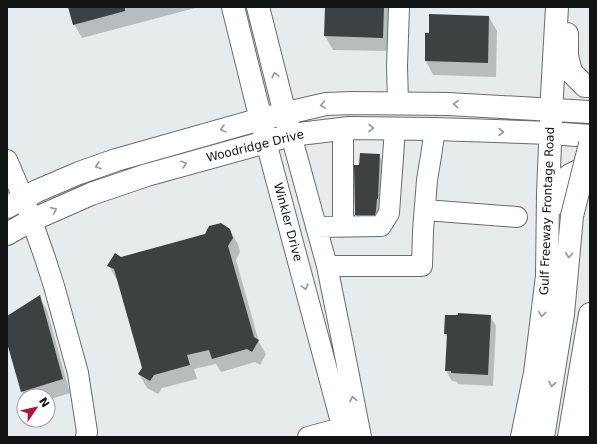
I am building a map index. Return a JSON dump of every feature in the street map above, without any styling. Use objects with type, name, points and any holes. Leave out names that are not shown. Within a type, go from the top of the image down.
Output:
[{"type":"main road","name":"Winkler Drive","points":[[233,7],[266,142]]},
{"type":"main road","points":[[258,7],[284,113],[291,135]]},
{"type":"main road","name":"Gulf Freeway Frontage Road","points":[[522,437],[535,373],[546,282],[548,256],[547,220],[550,133],[557,7]]},
{"type":"main road","points":[[567,7],[567,56],[571,72],[585,86],[590,86]]},
{"type":"main road","name":"Woodridge Drive","points":[[7,234],[22,208],[79,172],[261,119],[326,104],[352,102],[448,104],[590,112]]},
{"type":"main road","name":"Woodridge Drive","points":[[22,208],[98,191],[147,175],[291,135],[349,128],[434,129],[550,133],[590,136]]},
{"type":"main road","points":[[543,437],[563,314],[572,216],[590,144]]},
{"type":"main road","points":[[547,220],[556,192],[562,181],[580,170],[590,170]]},
{"type":"main road","points":[[569,437],[590,314]]},
{"type":"main road","points":[[586,437],[590,321]]},
{"type":"street","points":[[398,103],[397,66],[399,7]]},
{"type":"street","points":[[343,129],[343,227]]},
{"type":"street","points":[[316,227],[381,226],[389,213],[395,129]]},
{"type":"street","points":[[327,266],[422,266],[424,210],[434,129]]},
{"type":"street","points":[[291,135],[327,266],[342,339],[352,431],[308,437]]},
{"type":"street","name":"Winkler Drive","points":[[266,142],[352,431]]},
{"type":"street","points":[[7,160],[22,208],[54,286],[78,373],[87,432],[86,437]]},
{"type":"street","points":[[424,210],[517,217]]},
{"type":"building","points":[[68,7],[125,7],[125,11],[73,25]]},
{"type":"building","points":[[325,7],[384,7],[383,38],[324,36]]},
{"type":"building","points":[[429,14],[489,16],[488,63],[425,61],[425,33],[429,33]]},
{"type":"building","points":[[360,153],[380,154],[378,199],[375,215],[355,215],[354,165],[359,165]]},
{"type":"building","points":[[221,223],[230,229],[233,238],[228,246],[254,337],[259,340],[252,352],[247,349],[212,359],[209,350],[187,355],[190,365],[154,375],[150,381],[138,374],[142,368],[114,269],[107,266],[115,253],[121,257],[205,234],[209,226]]},
{"type":"building","points":[[40,295],[63,379],[34,388],[20,388],[7,343],[7,316]]},
{"type":"building","points":[[458,313],[491,315],[488,375],[451,373],[451,371],[445,371],[447,334],[444,334],[445,315],[458,315]]}]
